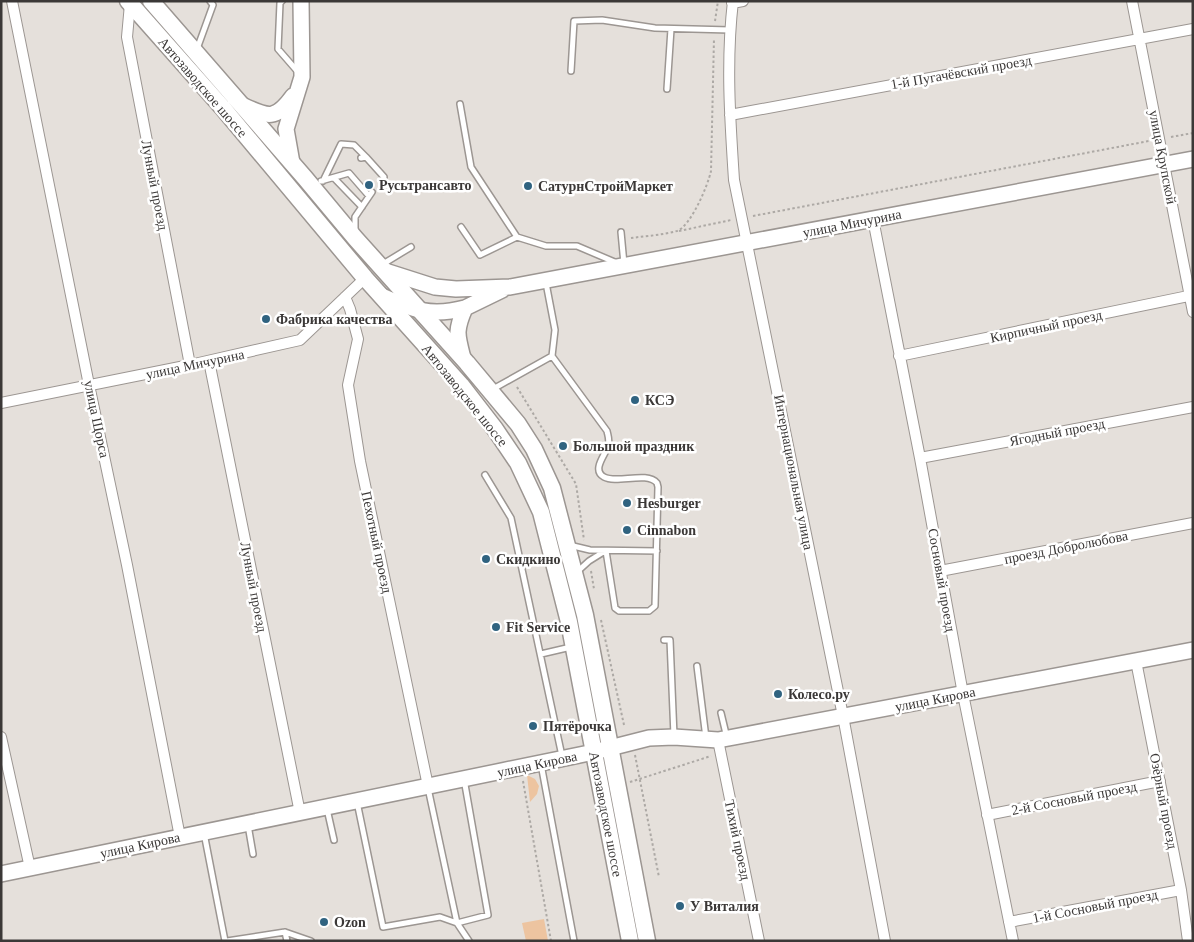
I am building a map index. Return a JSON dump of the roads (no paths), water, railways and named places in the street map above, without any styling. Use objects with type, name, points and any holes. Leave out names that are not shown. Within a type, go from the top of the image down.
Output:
[{"type":"main road","name":"Автозаводское шоссе","points":[[151,1],[292,164],[316,182],[356,238],[490,390],[518,424],[534,449],[552,488],[584,616],[647,941]]},
{"type":"main road","points":[[292,164],[286,129],[300,83],[301,1]]},
{"type":"main road","name":"Автозаводское шоссе","points":[[129,2],[222,108],[366,278],[461,385],[518,463],[540,512],[569,622],[630,941]]},
{"type":"main road","name":"Автозаводское шоссе","points":[[242,105],[262,114],[272,114],[283,110],[300,83]]},
{"type":"main road","points":[[222,108],[256,134],[268,136],[286,129]]},
{"type":"main road","name":"улица Мичурина","points":[[383,269],[435,287],[456,289],[510,286],[1193,159]]},
{"type":"main road","name":"улица Мичурина","points":[[382,296],[420,311],[440,313],[465,308],[510,286]]},
{"type":"main road","points":[[463,358],[457,336],[465,308]]},
{"type":"main road","name":"улица Кирова","points":[[1,874],[563,759],[649,738],[674,737],[718,742],[844,716],[1193,650]]},
{"type":"street","name":"улица Щорса","points":[[12,1],[89,385],[128,565],[180,837]]},
{"type":"street","points":[[732,2],[743,1]]},
{"type":"street","name":"улица Крупской","points":[[1132,1],[1193,312]]},
{"type":"street","name":"Лунный проезд","points":[[129,2],[126,38],[190,365]]},
{"type":"street","name":"Интернациональная улица","points":[[732,2],[728,47],[734,180],[844,716],[885,941]]},
{"type":"street","name":"1-й Пугачёвский проезд","points":[[730,114],[1193,29]]},
{"type":"street","name":"Сосновый проезд","points":[[873,219],[920,458],[963,694],[1013,941]]},
{"type":"street","name":"улица Мичурина","points":[[1,403],[190,365],[300,340],[366,278]]},
{"type":"street","name":"Кирпичный проезд","points":[[899,356],[1191,296]]},
{"type":"street","name":"Пехотный проезд","points":[[345,297],[358,339],[348,385],[360,461],[428,786]]},
{"type":"street","name":"Лунный проезд","points":[[208,361],[300,813]]},
{"type":"street","name":"Ягодный проезд","points":[[920,458],[1193,407]]},
{"type":"street","name":"проезд Добролюбова","points":[[940,571],[1193,523]]},
{"type":"street","name":"Озёрный проезд","points":[[1136,661],[1181,890],[1188,941]]},
{"type":"street","points":[[1,738],[30,868]]},
{"type":"street","name":"Тихий проезд","points":[[718,742],[759,941]]},
{"type":"street","name":"2-й Сосновый проезд","points":[[988,815],[1160,781]]},
{"type":"street","name":"1-й Сосновый проезд","points":[[1009,922],[1181,890]]},
{"type":"lane","points":[[196,52],[213,5],[210,1]]},
{"type":"lane","points":[[282,1],[280,3],[278,49],[300,83]]},
{"type":"lane","points":[[571,71],[574,20],[602,20],[655,28],[730,30]]},
{"type":"lane","points":[[667,89],[671,29]]},
{"type":"lane","points":[[460,104],[471,167],[517,237],[546,246],[576,246],[624,266],[622,232]]},
{"type":"lane","points":[[316,182],[341,144],[354,145],[367,162],[384,177],[383,182]]},
{"type":"lane","points":[[316,182],[353,175],[370,194],[355,217],[356,238]]},
{"type":"lane","points":[[334,178],[362,207]]},
{"type":"lane","points":[[461,226],[480,255],[517,237]]},
{"type":"lane","points":[[383,269],[411,247]]},
{"type":"lane","points":[[545,280],[554,330],[552,356],[607,431],[609,445],[600,460],[599,471],[601,475],[608,478],[650,479],[655,480],[657,483],[655,606],[649,611],[619,611],[614,605],[606,551]]},
{"type":"lane","points":[[490,390],[552,356]]},
{"type":"lane","points":[[485,475],[511,518],[563,759]]},
{"type":"lane","points":[[566,544],[590,550],[657,551]]},
{"type":"lane","points":[[574,575],[606,551]]},
{"type":"lane","points":[[664,640],[670,640],[674,737]]},
{"type":"lane","points":[[540,654],[574,646]]},
{"type":"lane","points":[[697,666],[718,742]]},
{"type":"lane","points":[[718,742],[722,713]]},
{"type":"lane","points":[[540,763],[574,941]]},
{"type":"lane","points":[[356,801],[383,927],[440,917],[457,923],[488,915],[464,779]]},
{"type":"lane","points":[[428,786],[457,923],[469,941]]},
{"type":"lane","points":[[327,807],[334,840]]},
{"type":"lane","points":[[248,824],[253,854]]},
{"type":"lane","points":[[204,832],[226,941],[286,932],[311,941]]},
{"type":"lane","points":[[286,932],[287,941]]},
{"type":"place","name":"Русьтрансавто","points":[[369,185]]},
{"type":"place","name":"СатурнСтройМаркет","points":[[528,186]]},
{"type":"place","name":"Фабрика качества","points":[[266,319]]},
{"type":"place","name":"КСЭ","points":[[635,400]]},
{"type":"place","name":"Большой праздник","points":[[563,446]]},
{"type":"place","name":"Hesburger","points":[[627,503]]},
{"type":"place","name":"Cinnabon","points":[[627,530]]},
{"type":"place","name":"Скидкино","points":[[486,559]]},
{"type":"place","name":"Fit Service","points":[[496,627]]},
{"type":"place","name":"Колесо.ру","points":[[778,694]]},
{"type":"place","name":"Пятёрочка","points":[[533,726]]},
{"type":"place","name":"У Виталия","points":[[680,906]]},
{"type":"place","name":"Ozon","points":[[324,922]]}]
